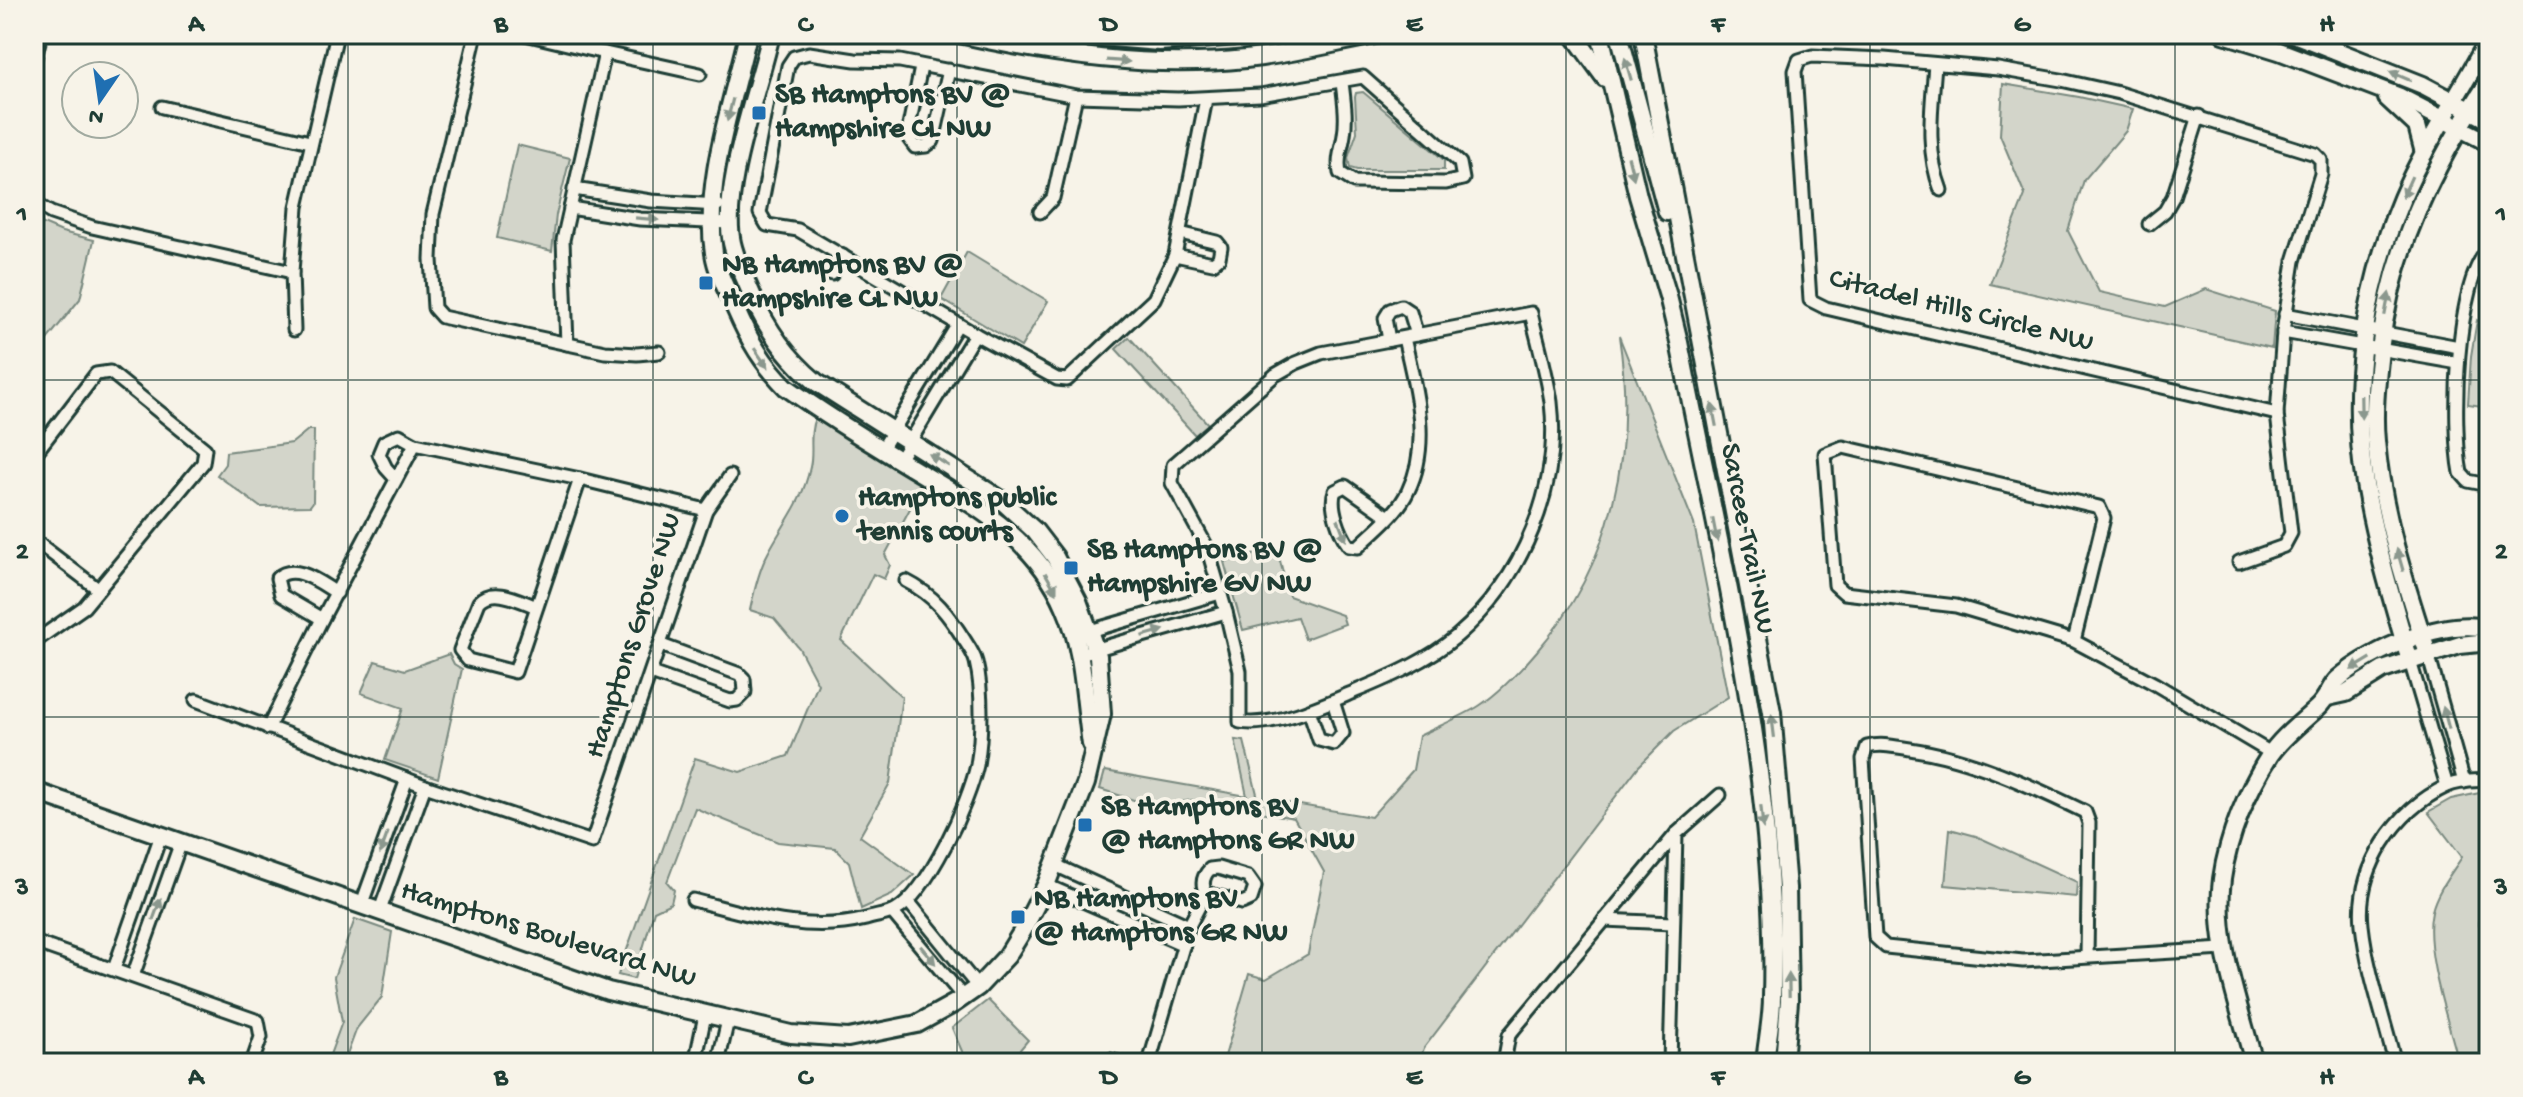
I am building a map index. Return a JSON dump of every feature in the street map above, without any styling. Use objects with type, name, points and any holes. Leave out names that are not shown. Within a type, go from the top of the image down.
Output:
[{"type":"street","points":[[35,54],[41,34]]},
{"type":"street","points":[[294,330],[292,272],[297,207],[337,34]]},
{"type":"street","points":[[476,34],[433,214],[431,259],[434,308],[442,317],[605,352],[659,352]]},
{"type":"street","points":[[525,34],[700,74]]},
{"type":"street","name":"Hamptons Boulevard NW","points":[[748,34],[724,133],[713,205],[755,302],[771,333],[794,364],[836,397],[1000,499],[1035,531],[1055,557],[1083,633],[1080,654],[1092,751]]},
{"type":"street","name":"Hamptons Boulevard NW","points":[[34,791],[608,991],[791,1034],[848,1038],[917,1024],[978,987],[1007,956],[1023,930],[1055,865],[1086,783],[1102,714],[1102,682],[1097,649],[1083,633],[1042,567],[1004,526],[798,396],[770,372],[751,344],[714,254],[721,223],[731,205],[740,153],[771,34]]},
{"type":"street","points":[[959,34],[1072,57],[1126,61],[1215,61],[1289,52],[1379,34]]},
{"type":"street","points":[[1066,34],[1159,42],[1265,34]]},
{"type":"street","points":[[1289,52],[1336,34]]},
{"type":"street","points":[[1573,34],[1593,58],[1614,92]]},
{"type":"street","name":"Sarcee Trail NW","points":[[1600,34],[1638,196],[1679,342],[1754,740],[1771,894],[1772,999],[1765,1063]]},
{"type":"street","points":[[1619,34],[1669,218],[1683,250]]},
{"type":"street","name":"Sarcee Trail NW","points":[[1643,34],[1763,662],[1777,758],[1787,888],[1789,1001],[1784,1063]]},
{"type":"street","points":[[1652,69],[1654,34]]},
{"type":"street","points":[[2224,34],[2370,84],[2489,143]]},
{"type":"street","points":[[2294,34],[2374,64],[2489,120]]},
{"type":"street","points":[[2447,786],[2376,536],[2365,482],[2360,387],[2363,338],[2388,233],[2424,153],[2489,38]]},
{"type":"street","points":[[567,344],[563,240],[605,53]]},
{"type":"street","points":[[1206,99],[1175,255],[1154,299],[1067,380],[1057,379],[975,334],[798,230],[767,225],[760,213],[788,66],[801,53],[855,60],[900,61],[1076,96],[1206,99],[1260,95],[1363,77],[1460,163],[1463,179],[1446,183],[1354,182],[1340,173],[1337,160],[1346,114],[1342,82]]},
{"type":"street","name":"Citadel Hills Circle NW","points":[[1812,56],[1935,64],[1998,69],[2119,93],[2304,149],[2321,160],[2321,174],[2294,261],[2285,314],[2277,414],[1826,308],[1810,300],[1796,94],[1795,71],[1799,60],[1812,56]]},
{"type":"street","points":[[1935,64],[1931,130],[1933,168],[1941,190]]},
{"type":"street","points":[[921,67],[907,136],[915,147],[920,148],[933,141],[949,70]]},
{"type":"street","points":[[2464,782],[2394,540],[2375,439],[2381,341],[2390,287],[2405,237],[2432,175],[2489,81]]},
{"type":"street","points":[[2370,84],[2410,118],[2419,131],[2424,153]]},
{"type":"street","points":[[1040,212],[1053,198],[1076,96]]},
{"type":"street","points":[[162,107],[310,142]]},
{"type":"street","points":[[2149,224],[2165,211],[2173,197],[2199,116]]},
{"type":"street","points":[[574,189],[651,201],[731,205]]},
{"type":"street","points":[[34,203],[51,213],[92,227],[292,272]]},
{"type":"street","points":[[570,208],[640,219],[721,223]]},
{"type":"street","points":[[1175,255],[1213,263],[1219,258],[1221,247],[1217,242],[1180,233]]},
{"type":"street","points":[[2489,249],[2480,259],[2465,313],[2459,347],[2457,404],[2461,473],[2468,481],[2489,485]]},
{"type":"street","points":[[832,274],[843,256]]},
{"type":"street","points":[[1389,340],[1385,318],[1390,310],[1401,306],[1410,312],[1417,335]]},
{"type":"street","points":[[1531,313],[1551,403],[1552,440],[1548,481],[1533,530],[1487,607],[1457,636],[1427,657],[1400,672],[1309,710],[1253,724],[1240,722],[1240,671],[1226,612],[1207,547],[1172,483],[1173,465],[1275,375],[1321,353],[1417,335],[1531,313]]},
{"type":"street","points":[[2285,314],[2458,363]]},
{"type":"street","points":[[882,449],[958,324]]},
{"type":"street","points":[[2283,332],[2459,347]]},
{"type":"street","points":[[899,460],[975,334]]},
{"type":"street","points":[[1389,517],[1345,486],[1335,491],[1332,499],[1343,538],[1349,546],[1358,547],[1389,517],[1408,492],[1416,465],[1420,428],[1419,406],[1404,338]]},
{"type":"street","points":[[34,455],[96,374],[110,372],[205,449],[203,463],[98,589],[73,616],[34,642]]},
{"type":"street","points":[[2239,562],[2284,546],[2291,533],[2277,414]]},
{"type":"street","name":"Hamptons Grove NW","points":[[196,700],[425,786],[592,842],[706,510],[415,444],[399,435],[384,442],[379,454],[396,479]]},
{"type":"street","points":[[268,728],[415,444]]},
{"type":"street","points":[[2074,641],[2104,518],[2099,507],[1843,447],[1825,454],[1835,585],[1844,593],[1956,606],[2074,641],[2155,684],[2271,753]]},
{"type":"street","points":[[706,510],[730,476]]},
{"type":"street","points":[[537,607],[499,594],[484,597],[479,602],[460,650],[468,660],[515,672],[537,607],[580,479]]},
{"type":"street","points":[[34,540],[98,589]]},
{"type":"street","points":[[322,619],[281,595],[277,578],[281,574],[298,572],[337,593]]},
{"type":"street","points":[[693,900],[807,926],[846,924],[892,912],[908,901],[937,862],[977,765],[980,707],[976,659],[949,613],[906,581]]},
{"type":"street","points":[[1083,633],[1220,593]]},
{"type":"street","points":[[1080,654],[1226,612]]},
{"type":"street","points":[[2254,1063],[2224,949],[2222,879],[2240,815],[2271,753],[2328,697],[2334,682],[2359,663],[2422,635],[2458,629],[2489,629]]},
{"type":"street","points":[[2328,697],[2346,693],[2383,670],[2428,654],[2460,645],[2489,642]]},
{"type":"street","points":[[651,673],[730,701],[737,700],[745,692],[744,679],[739,674],[661,645]]},
{"type":"street","points":[[1309,710],[1319,740],[1334,744],[1343,733],[1333,701]]},
{"type":"street","points":[[2087,957],[2089,823],[2085,812],[2014,778],[1931,752],[1878,744],[1867,747],[1863,759],[1875,937],[1886,947],[2023,961],[2224,949]]},
{"type":"street","points":[[361,906],[407,779]]},
{"type":"street","points":[[2395,1063],[2362,923],[2363,901],[2371,870],[2383,841],[2404,818],[2447,786],[2489,780]]},
{"type":"street","points":[[379,913],[425,786]]},
{"type":"street","points":[[1504,1063],[1509,1035],[1676,834],[1720,795]]},
{"type":"street","points":[[1670,1063],[1676,834]]},
{"type":"street","points":[[114,969],[161,835]]},
{"type":"street","points":[[133,976],[181,842]]},
{"type":"street","points":[[1055,865],[1189,926]]},
{"type":"street","points":[[1149,1063],[1189,926],[1206,893],[1203,880],[1213,868],[1248,877],[1255,887],[1251,899],[1242,903],[1206,893]]},
{"type":"street","points":[[1046,885],[1184,945]]},
{"type":"street","points":[[908,901],[978,987]]},
{"type":"street","points":[[892,912],[964,998]]},
{"type":"street","points":[[1604,920],[1672,923]]},
{"type":"street","points":[[34,942],[258,1021],[261,1037],[252,1063]]},
{"type":"street","points":[[695,1063],[705,1015]]},
{"type":"street","points":[[718,1063],[728,1020]]},
{"type":"street","points":[[1096,1063],[1110,1060],[1121,1063]]},
{"type":"shaded area","points":[[2003,84],[2133,109],[2126,131],[2084,180],[2068,231],[2099,292],[2165,307],[2206,289],[2275,311],[2272,348],[1990,284],[2025,195],[2000,135]]},
{"type":"shaded area","points":[[1363,92],[1444,160],[1444,170],[1350,168],[1348,158],[1357,132],[1355,97],[1356,93]]},
{"type":"shaded area","points":[[517,145],[570,158],[556,215],[552,251],[497,238]]},
{"type":"shaded area","points":[[34,220],[62,232],[94,240],[80,299],[34,356]]},
{"type":"shaded area","points":[[967,252],[1048,301],[1021,347],[941,299]]},
{"type":"shaded area","points":[[2477,320],[2489,327],[2489,407],[2468,404]]},
{"type":"shaded area","points":[[1619,336],[1694,524],[1728,697],[1674,731],[1639,766],[1424,1048],[1419,1063],[1223,1063],[1249,974],[1266,979],[1308,954],[1324,872],[1294,818],[1192,800],[1155,807],[1100,789],[1105,771],[1247,796],[1235,740],[1244,741],[1258,798],[1371,817],[1413,770],[1419,736],[1472,710],[1503,688],[1563,617],[1584,581],[1601,543],[1621,462],[1624,420]]},
{"type":"shaded area","points":[[1129,337],[1208,424],[1195,435],[1116,349]]},
{"type":"shaded area","points":[[815,418],[921,483],[885,555],[890,565],[884,579],[873,574],[841,640],[902,697],[890,783],[860,836],[914,875],[892,895],[861,909],[849,862],[835,848],[778,842],[695,808],[667,882],[674,890],[671,903],[654,911],[634,979],[618,975],[695,758],[740,772],[788,756],[818,684],[799,648],[774,618],[750,610],[763,563],[807,480]]},
{"type":"shaded area","points":[[308,430],[314,430],[313,502],[310,506],[260,507],[217,475],[225,464],[226,452],[292,443]]},
{"type":"shaded area","points":[[1277,549],[1289,596],[1342,615],[1345,624],[1305,639],[1297,617],[1243,630],[1224,562]]},
{"type":"shaded area","points":[[449,654],[454,664],[462,669],[438,778],[385,760],[403,708],[361,693],[375,661],[405,670]]},
{"type":"shaded area","points":[[2489,791],[2489,889],[2478,923],[2489,945],[2489,1063],[2459,1063],[2438,987],[2430,927],[2437,897],[2462,857],[2428,812],[2451,799]]},
{"type":"shaded area","points":[[1950,829],[1976,836],[2077,882],[2076,897],[1945,885]]},
{"type":"shaded area","points":[[355,919],[392,932],[382,997],[357,1028],[344,1063],[327,1063],[342,1022],[334,977]]},
{"type":"shaded area","points":[[988,1000],[1028,1040],[1009,1063],[967,1063],[952,1028]]},
{"type":"place","name":"SB Hamptons BV @ Hampshire CL NW","points":[[759,113]]},
{"type":"place","name":"NB Hamptons BV @ Hampshire CL NW","points":[[706,283]]},
{"type":"place","name":"Hamptons public tennis courts","points":[[842,516]]},
{"type":"place","name":"SB Hamptons BV @ Hampshire GV NW","points":[[1071,568]]},
{"type":"place","name":"SB Hamptons BV @ Hamptons GR NW","points":[[1085,825]]},
{"type":"place","name":"NB Hamptons BV @ Hamptons GR NW","points":[[1018,917]]}]
